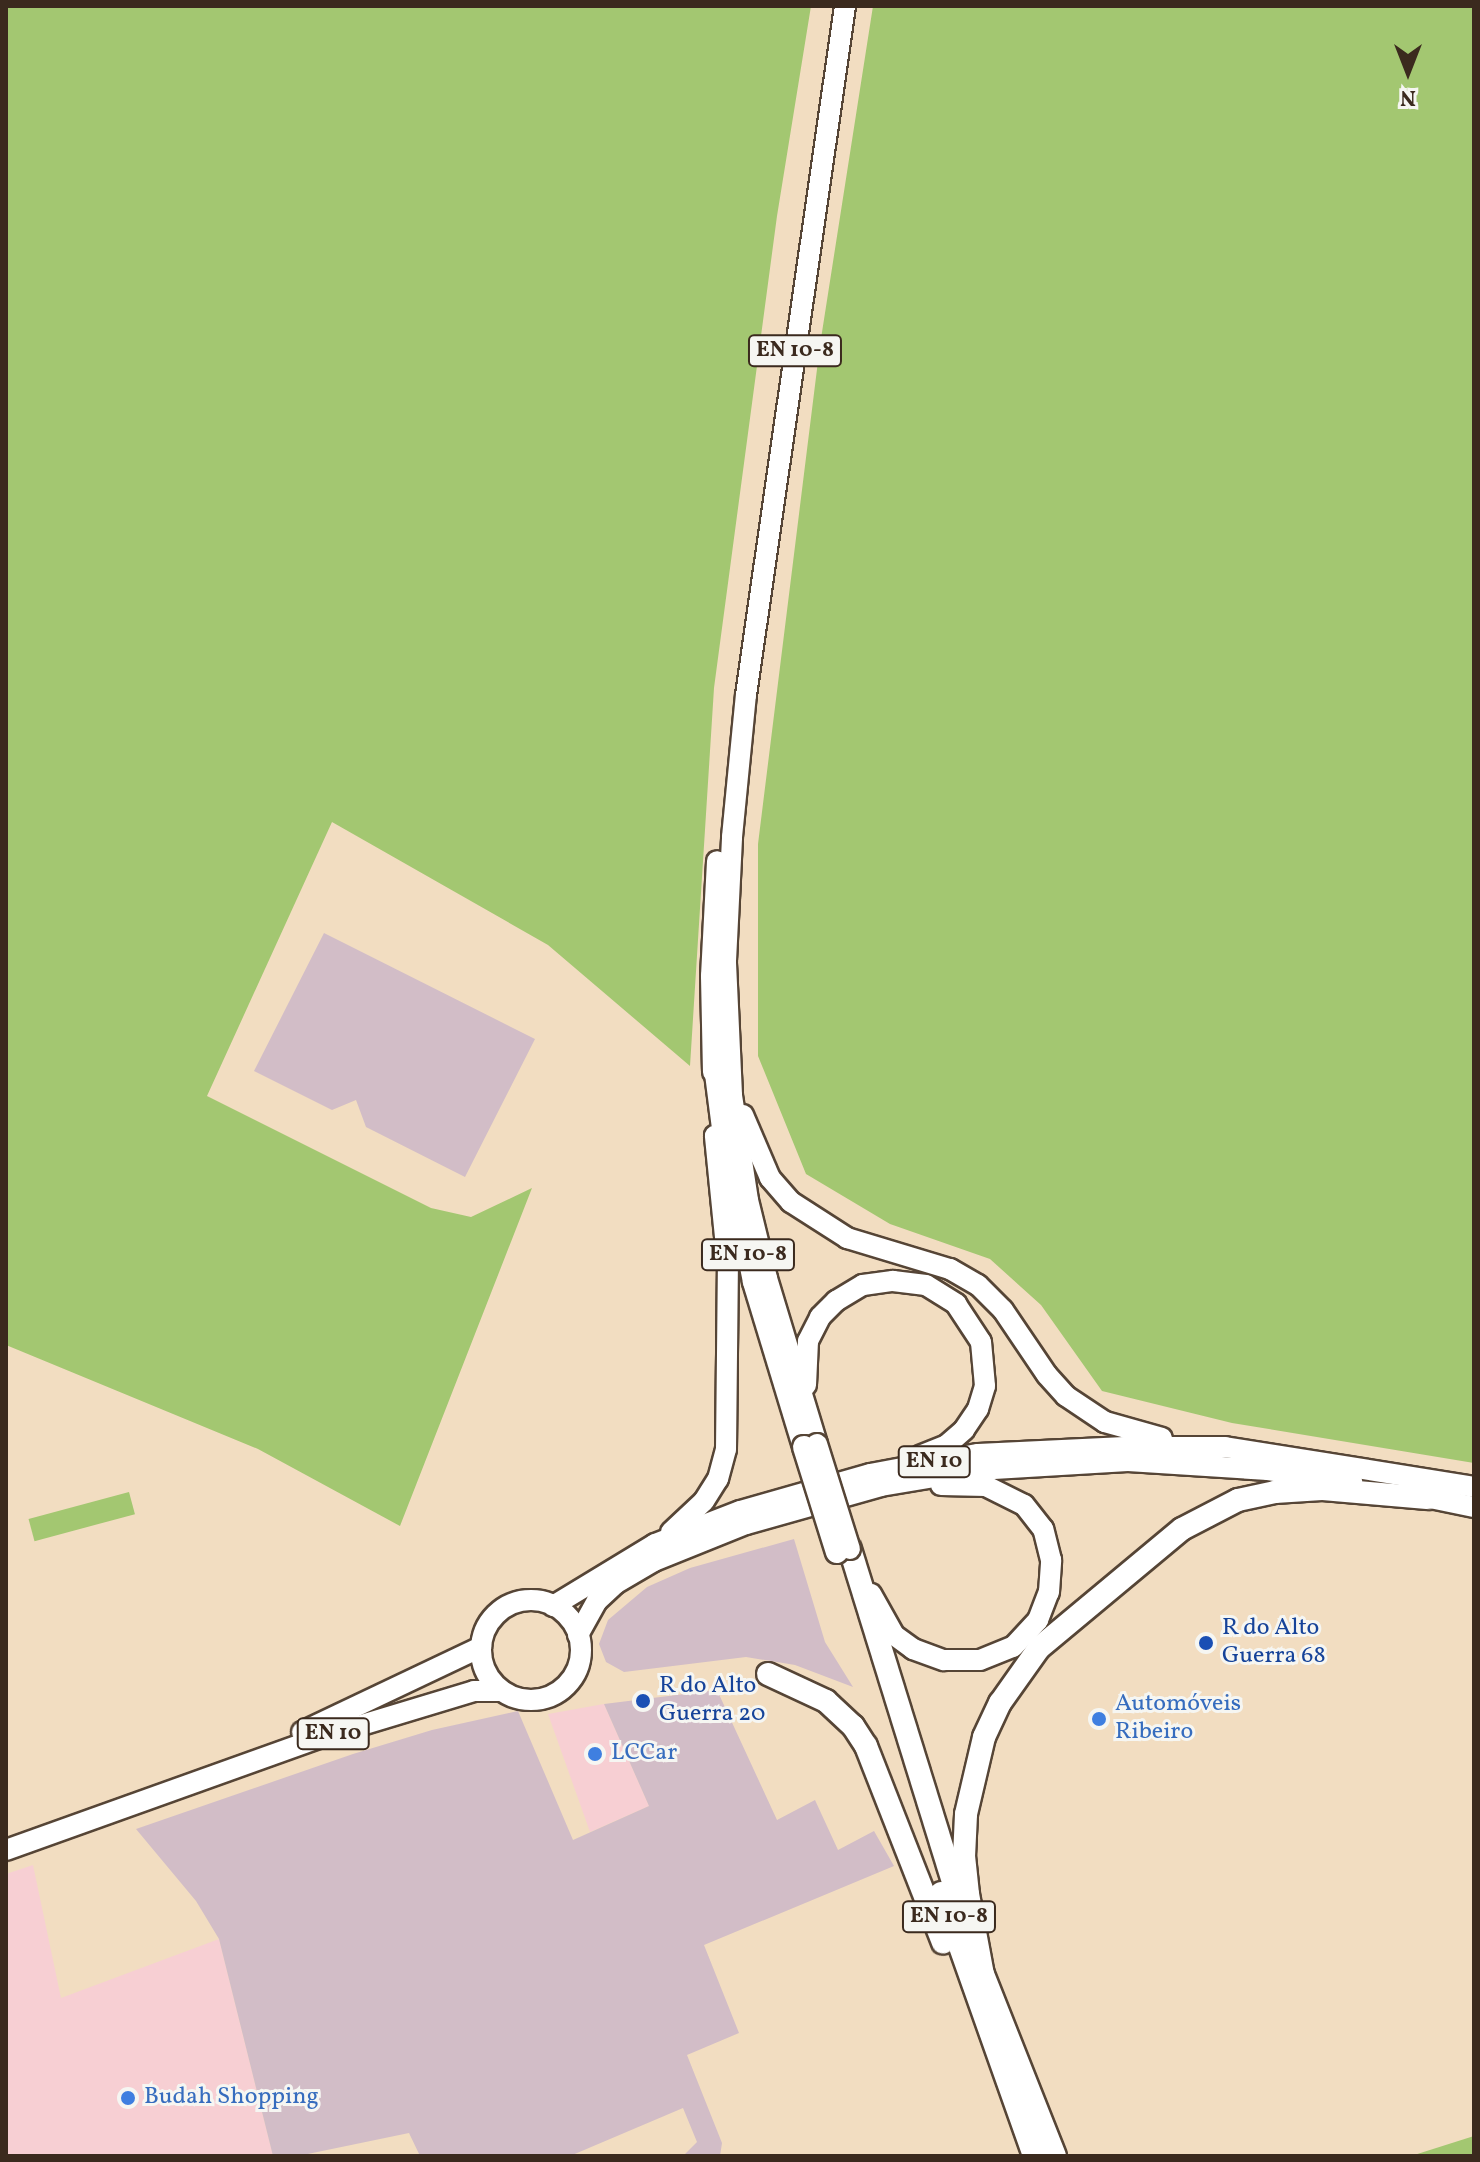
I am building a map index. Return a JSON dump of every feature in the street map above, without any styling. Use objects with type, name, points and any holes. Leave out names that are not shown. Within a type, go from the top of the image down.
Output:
[{"type":"highway","name":"EN 10-8","points":[[722,1057],[723,1128],[754,1282],[811,1445],[997,2057],[1034,2156]]},
{"type":"highway","points":[[983,1975],[964,1857],[966,1814],[984,1737],[1016,1677],[1039,1648],[1182,1529],[1238,1500],[1275,1492],[1322,1489],[1428,1498]]},
{"type":"highway","points":[[768,1674],[826,1701],[853,1726],[866,1746],[979,2030],[997,2057]]},
{"type":"highway","name":"EN 10-8","points":[[911,1773],[983,1975],[1055,2156]]},
{"type":"main road","name":"EN 10-8","points":[[722,1057],[711,976],[714,892],[722,807],[746,695],[845,6]]},
{"type":"main road","points":[[722,1057],[752,1142],[770,1178],[791,1202],[847,1238],[925,1260],[978,1285],[1003,1310],[1047,1375],[1089,1413],[1128,1431],[1225,1447]]},
{"type":"main road","points":[[655,1544],[704,1501],[718,1479],[726,1449],[728,1267],[711,1093],[722,1057]]},
{"type":"main road","points":[[811,1445],[804,1369],[808,1341],[820,1317],[836,1301],[863,1285],[893,1281],[926,1285],[956,1304],[981,1342],[985,1386],[978,1409],[964,1430],[947,1445],[876,1480]]},
{"type":"main road","name":"EN 10","points":[[553,1606],[655,1544],[740,1511],[978,1454],[1125,1447],[1225,1447],[1474,1487]]},
{"type":"main road","name":"EN 10","points":[[578,1635],[597,1601],[615,1584],[654,1561],[746,1524],[876,1480],[1128,1461],[1268,1470],[1474,1507]]},
{"type":"main road","points":[[843,1550],[894,1635],[913,1649],[944,1660],[980,1660],[1013,1647],[1038,1620],[1049,1592],[1051,1560],[1043,1529],[1024,1505],[986,1486],[876,1480]]},
{"type":"main road","points":[[530,1601],[553,1606],[570,1620],[578,1635],[578,1666],[567,1685],[557,1693],[532,1700],[502,1691],[484,1667],[481,1647],[484,1633],[502,1610],[530,1601]]},
{"type":"main road","name":"EN 10","points":[[6,1850],[166,1790],[330,1720],[481,1647]]},
{"type":"main road","name":"EN 10","points":[[166,1790],[474,1691],[502,1691]]},
{"type":"shaded area","points":[[324,933],[535,1039],[465,1177],[366,1127],[356,1100],[332,1110],[254,1071]]},
{"type":"shaded area","points":[[794,1539],[825,1642],[853,1687],[795,1665],[746,1657],[624,1672],[606,1662],[599,1644],[608,1620],[647,1587],[690,1568]]},
{"type":"shaded area","points":[[717,1690],[777,1820],[815,1800],[838,1850],[874,1831],[894,1866],[704,1945],[739,2033],[687,2055],[722,2143],[720,2156],[683,2156],[697,2142],[683,2108],[570,2156],[420,2156],[409,2133],[298,2156],[273,2156],[219,1939],[196,1901],[136,1829],[353,1754],[432,1730],[518,1711],[573,1840],[649,1806],[604,1704]]},
{"type":"shaded area","points":[[604,1704],[649,1806],[590,1832],[548,1714]]},
{"type":"shaded area","points":[[33,1865],[61,1998],[219,1939],[273,2156],[6,2156],[6,1874]]},
{"type":"green space","points":[[6,6],[811,6],[777,216],[714,688],[690,1066],[548,945],[332,822],[207,1096],[431,1208],[471,1217],[532,1188],[400,1526],[258,1449],[6,1345]]},
{"type":"green space","points":[[873,6],[1474,6],[1474,1463],[1232,1423],[1102,1391],[1041,1305],[990,1259],[890,1224],[806,1174],[758,1056],[758,844],[820,345]]},
{"type":"green space","points":[[129,1492],[135,1514],[34,1541],[29,1519]]},
{"type":"green space","points":[[1474,2136],[1474,2156],[1411,2156]]},
{"type":"place","name":"R do Alto Guerra 68","points":[[1206,1643]]},
{"type":"place","name":"R do Alto Guerra 20","points":[[643,1701]]},
{"type":"place","name":"Automóveis Ribeiro","points":[[1099,1719]]},
{"type":"place","name":"LCCar","points":[[595,1754]]},
{"type":"place","name":"Budah Shopping","points":[[128,2098]]}]
